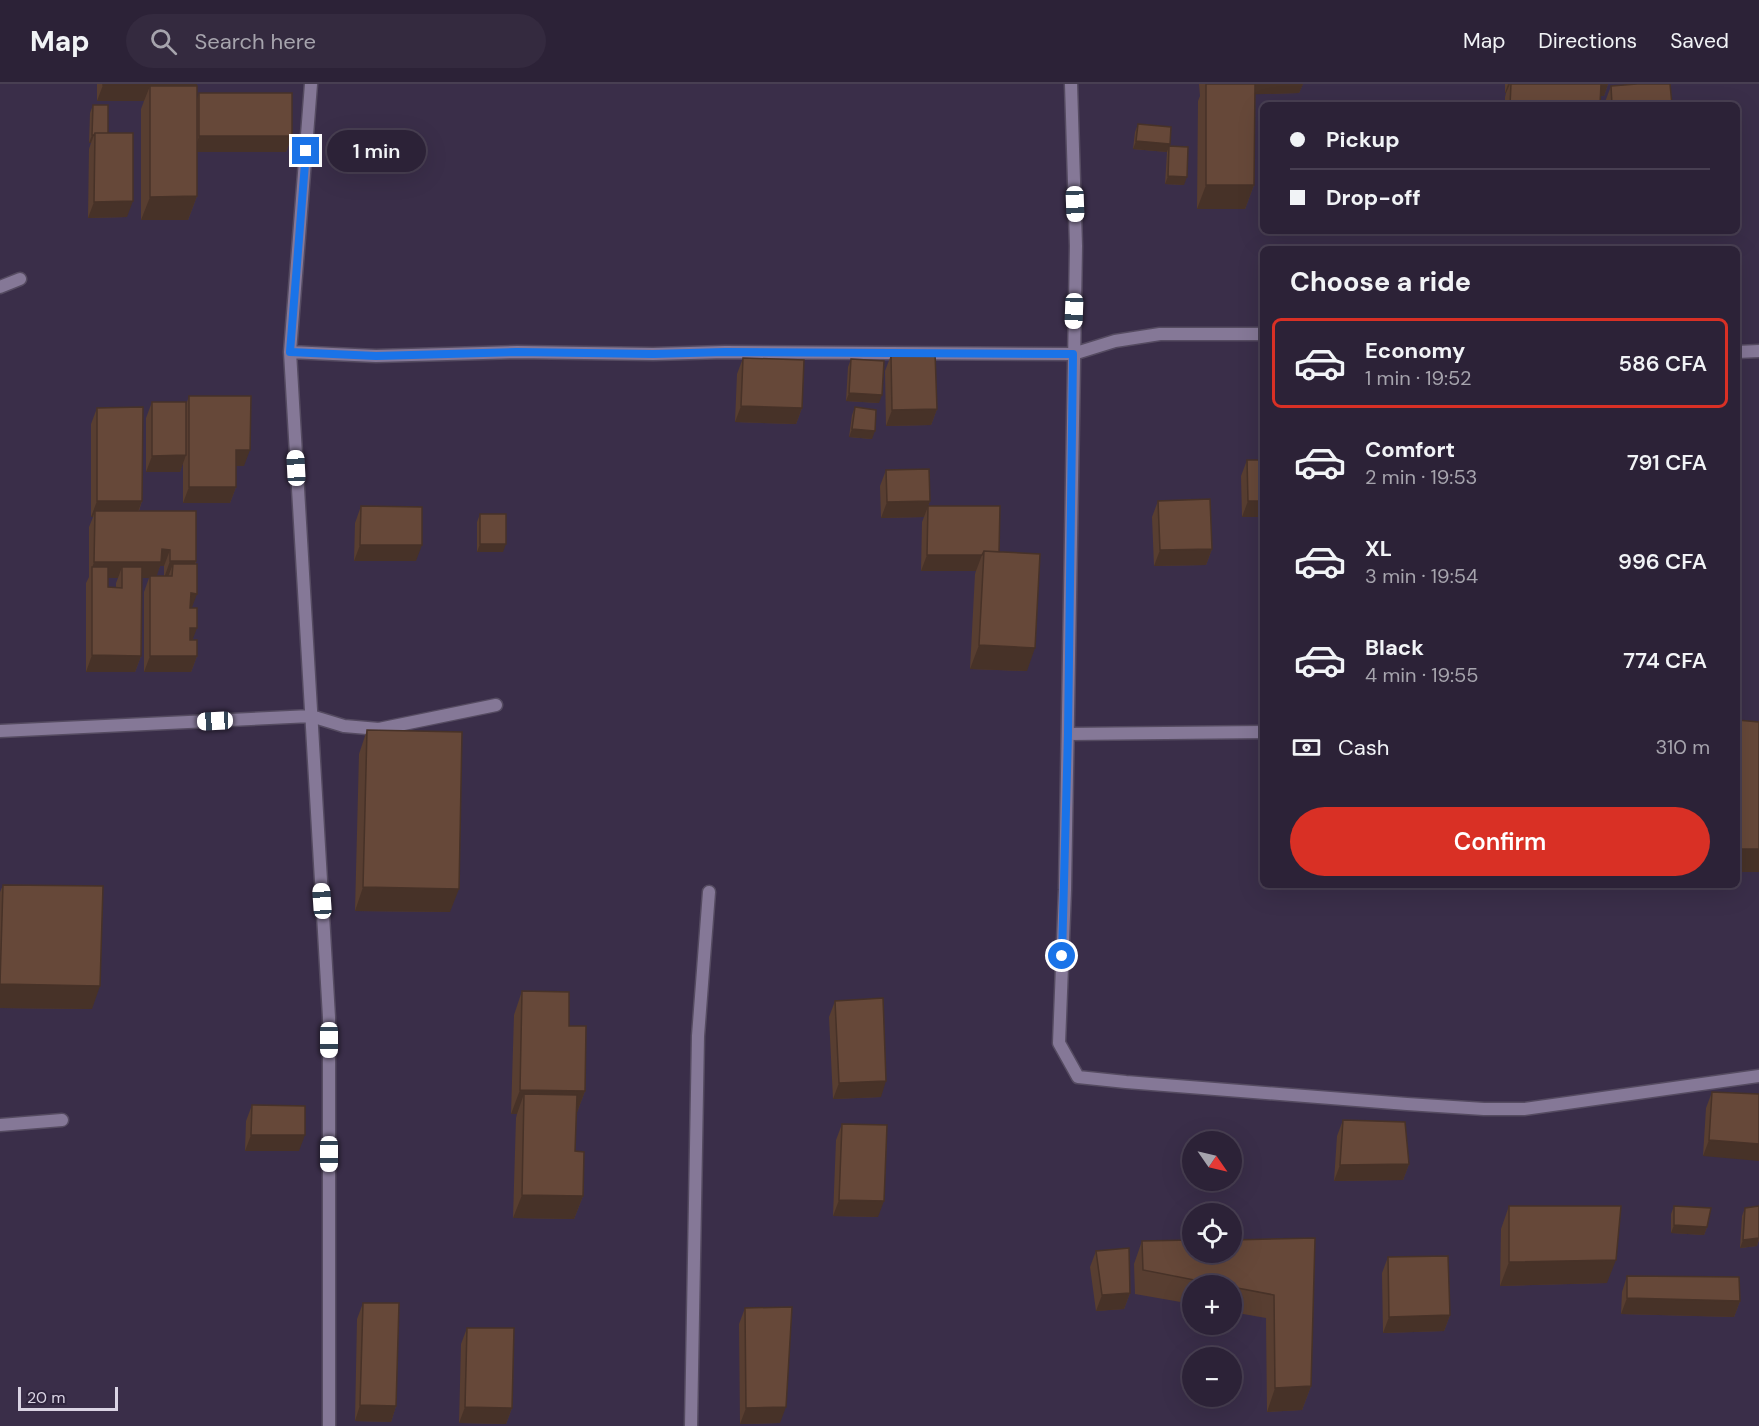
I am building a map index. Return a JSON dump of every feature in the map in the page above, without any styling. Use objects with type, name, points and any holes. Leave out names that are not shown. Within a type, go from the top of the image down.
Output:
[{"type":"street","points":[[311,84],[290,352],[329,1017],[329,1426]]},
{"type":"street","points":[[1071,84],[1076,246],[1068,734],[1059,1043],[1078,1077],[1407,1104],[1524,1109],[1759,1076]]},
{"type":"street","points":[[0,287],[20,279]]},
{"type":"street","points":[[290,352],[376,356],[517,352],[1073,354],[1115,342],[1160,334],[1260,334]]},
{"type":"street","points":[[1740,352],[1759,351]]},
{"type":"street","points":[[0,731],[311,716],[344,726],[379,729],[496,705]]},
{"type":"street","points":[[1068,734],[1260,732]]},
{"type":"street","points":[[691,1426],[698,1036],[708,892]]},
{"type":"street","points":[[0,1125],[62,1120]]},
{"type":"building","points":[[196,84],[196,85],[103,85]]},
{"type":"building","points":[[1206,84],[1255,84],[1254,185],[1206,185]]},
{"type":"building","points":[[1511,84],[1601,84],[1600,102],[1510,102]]},
{"type":"building","points":[[1670,84],[1672,102],[1612,102],[1611,86]]},
{"type":"building","points":[[150,86],[197,86],[197,196],[150,197]]},
{"type":"building","points":[[199,93],[292,93],[292,136],[199,136]]},
{"type":"building","points":[[93,105],[108,105],[108,133],[92,135]]},
{"type":"building","points":[[1138,124],[1171,127],[1170,144],[1136,141]]},
{"type":"building","points":[[95,133],[133,133],[133,201],[94,202]]},
{"type":"building","points":[[1169,146],[1188,147],[1187,177],[1168,176]]},
{"type":"building","points":[[935,353],[937,409],[892,410],[891,355]]},
{"type":"building","points":[[743,358],[804,360],[802,408],[741,406]]},
{"type":"building","points":[[851,359],[884,361],[882,395],[849,393]]},
{"type":"building","points":[[189,396],[251,396],[250,450],[236,450],[236,487],[189,487]]},
{"type":"building","points":[[152,402],[186,402],[186,455],[152,456]]},
{"type":"building","points":[[143,407],[142,501],[97,501],[97,408]]},
{"type":"building","points":[[855,407],[876,410],[875,431],[852,429]]},
{"type":"building","points":[[1247,460],[1260,460],[1260,501],[1248,501]]},
{"type":"building","points":[[929,469],[930,501],[887,502],[886,470]]},
{"type":"building","points":[[1210,499],[1212,549],[1160,550],[1158,501]]},
{"type":"building","points":[[361,506],[422,507],[422,545],[360,545]]},
{"type":"building","points":[[928,506],[1000,506],[999,552],[984,551],[982,555],[927,555]]},
{"type":"building","points":[[95,511],[196,511],[196,561],[170,561],[170,550],[162,549],[161,562],[94,562]]},
{"type":"building","points":[[480,514],[506,514],[506,544],[480,544]]},
{"type":"building","points":[[984,551],[1040,554],[1035,648],[979,645]]},
{"type":"building","points":[[173,564],[197,564],[197,594],[191,593],[190,608],[197,608],[197,628],[190,628],[190,640],[197,640],[197,656],[150,656],[150,576],[172,576]]},
{"type":"building","points":[[92,567],[108,567],[108,587],[122,588],[122,567],[142,567],[141,656],[92,655]]},
{"type":"building","points":[[1740,720],[1759,722],[1759,849],[1740,849]]},
{"type":"building","points":[[367,730],[462,732],[459,889],[363,887]]},
{"type":"building","points":[[3,885],[103,886],[100,986],[0,984]]},
{"type":"building","points":[[522,991],[569,992],[569,1026],[586,1026],[585,1091],[520,1090]]},
{"type":"building","points":[[883,998],[886,1081],[839,1083],[835,1001]]},
{"type":"building","points":[[1712,1092],[1759,1094],[1759,1144],[1709,1140]]},
{"type":"building","points":[[524,1094],[577,1095],[575,1151],[584,1152],[583,1196],[522,1195]]},
{"type":"building","points":[[252,1105],[305,1106],[305,1135],[251,1135]]},
{"type":"building","points":[[1343,1120],[1405,1122],[1409,1164],[1340,1165]]},
{"type":"building","points":[[842,1124],[887,1125],[884,1201],[839,1200]]},
{"type":"building","points":[[1509,1206],[1621,1206],[1616,1260],[1509,1262]]},
{"type":"building","points":[[1674,1206],[1711,1208],[1707,1227],[1674,1225]]},
{"type":"building","points":[[1759,1206],[1759,1238],[1743,1240],[1745,1208]]},
{"type":"building","points":[[1315,1238],[1311,1386],[1275,1388],[1274,1295],[1242,1289],[1242,1275],[1182,1275],[1182,1278],[1143,1270],[1142,1241],[1182,1240],[1182,1263],[1242,1263],[1242,1240]]},
{"type":"building","points":[[1129,1248],[1130,1293],[1102,1295],[1096,1251]]},
{"type":"building","points":[[1448,1256],[1450,1315],[1389,1317],[1388,1257]]},
{"type":"building","points":[[1627,1276],[1739,1277],[1740,1301],[1627,1298]]},
{"type":"building","points":[[363,1303],[399,1303],[396,1406],[360,1405]]},
{"type":"building","points":[[792,1307],[786,1407],[746,1408],[745,1308]]},
{"type":"building","points":[[467,1328],[514,1328],[512,1408],[465,1407]]},
{"type":"route","points":[[306,151],[290,352],[376,356],[517,352],[1073,354],[1068,734],[1062,956]]}]
